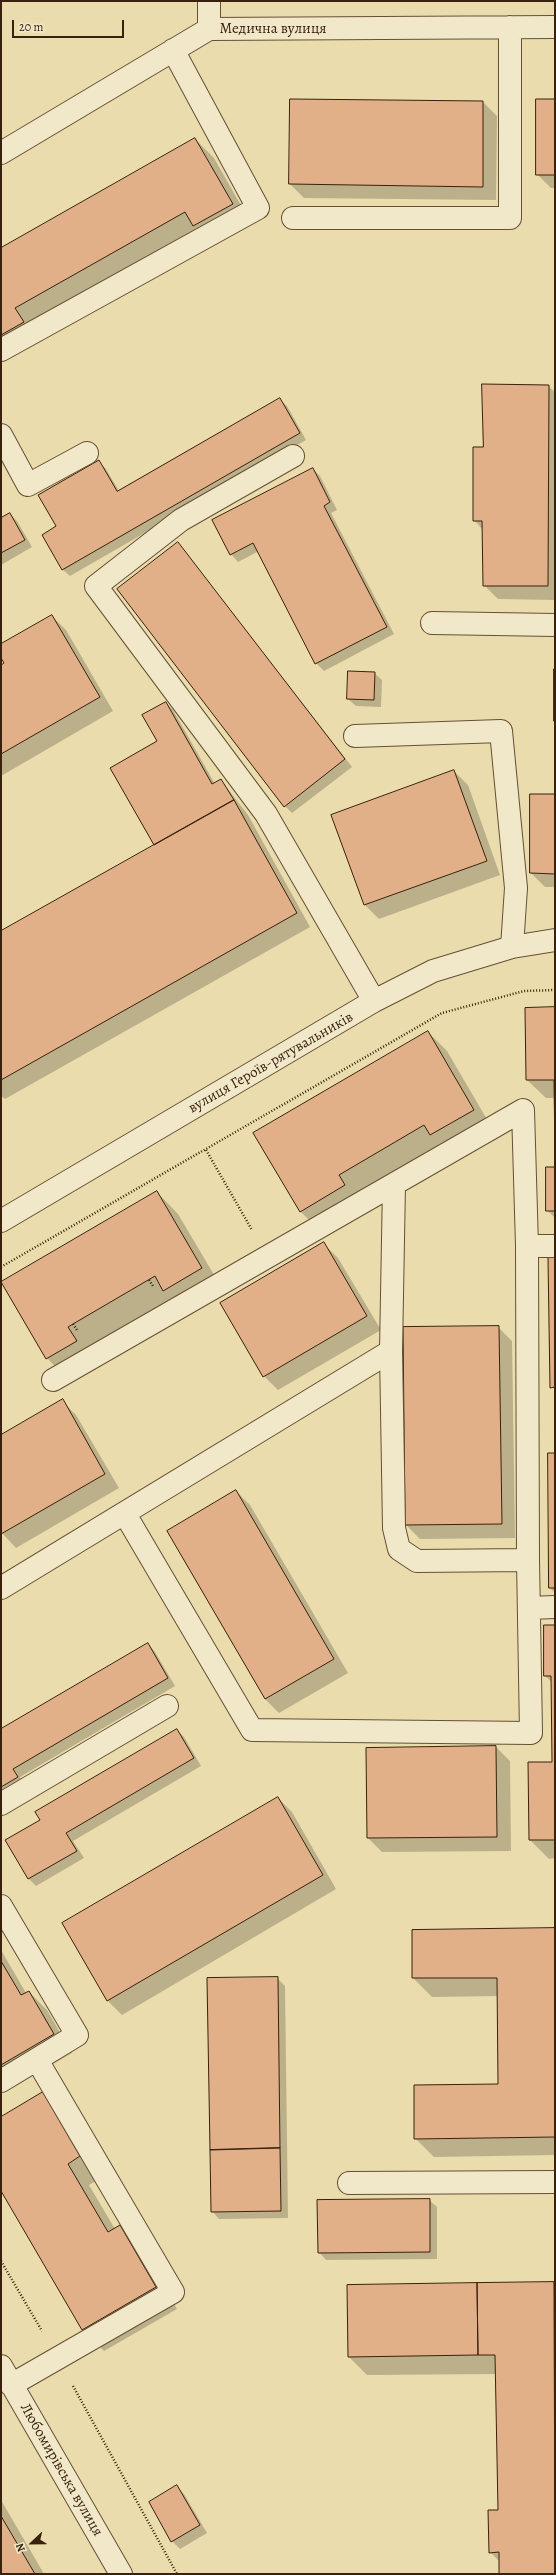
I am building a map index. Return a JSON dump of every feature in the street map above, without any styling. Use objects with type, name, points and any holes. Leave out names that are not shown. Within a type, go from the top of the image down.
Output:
[{"type":"street","points":[[209,1],[209,29]]},
{"type":"street","points":[[293,218],[510,218],[510,27]]},
{"type":"street","name":"Медична вулиця","points":[[1,153],[209,29],[555,27]]},
{"type":"street","points":[[1,350],[258,208],[173,50]]},
{"type":"street","points":[[1,435],[28,485],[87,453]]},
{"type":"street","points":[[293,456],[181,520],[96,586],[266,814],[374,1002]]},
{"type":"street","points":[[432,623],[555,625]]},
{"type":"street","points":[[355,736],[501,731],[516,888],[512,947]]},
{"type":"street","name":"вулиця Героїв-рятувальників","points":[[1,1221],[374,1002],[433,971],[512,947],[555,940]]},
{"type":"street","points":[[53,1380],[523,1110],[527,1246],[528,1560],[531,1733],[252,1730],[125,1514]]},
{"type":"street","points":[[394,1184],[391,1351],[394,1528],[399,1549],[417,1562],[528,1560]]},
{"type":"street","points":[[527,1246],[555,1246]]},
{"type":"street","points":[[1,1588],[391,1351]]},
{"type":"street","points":[[529,1608],[555,1607]]},
{"type":"street","points":[[1,1804],[168,1706]]},
{"type":"street","points":[[1,1906],[77,2035],[1,2081]]},
{"type":"street","points":[[6,2376],[58,2359],[173,2292],[37,2060]]},
{"type":"street","points":[[349,2183],[555,2182]]},
{"type":"street","name":"Любомирівська вулиця","points":[[6,2376],[121,2574]]},
{"type":"path","points":[[1,1267],[442,1013],[524,991],[555,990]]},
{"type":"path","points":[[206,1150],[268,1256]]},
{"type":"path","points":[[1,2261],[58,2359],[177,2574]]},
{"type":"building","points":[[290,99],[483,101],[483,187],[289,184]]},
{"type":"building","points":[[536,99],[555,99],[555,175],[536,175]]},
{"type":"building","points":[[195,138],[233,204],[193,226],[185,212],[15,308],[24,322],[1,335],[1,248]]},
{"type":"building","points":[[482,384],[549,385],[548,586],[483,586],[482,521],[473,521],[473,447],[483,447]]},
{"type":"building","points":[[280,398],[300,433],[62,570],[42,535],[56,526],[38,495],[99,460],[117,491]]},
{"type":"building","points":[[313,468],[330,502],[324,506],[387,627],[315,664],[253,543],[230,555],[212,520]]},
{"type":"building","points":[[10,513],[25,540],[1,553],[1,518]]},
{"type":"building","points":[[178,542],[345,759],[284,807],[117,589]]},
{"type":"building","points":[[52,615],[100,697],[1,754],[1,665],[4,663],[1,658],[1,644]]},
{"type":"building","points":[[555,669],[555,721],[554,721]]},
{"type":"building","points":[[348,671],[375,672],[374,700],[347,699]]},
{"type":"building","points":[[166,702],[212,784],[221,779],[234,800],[154,845],[110,768],[157,741],[142,715]]},
{"type":"building","points":[[454,770],[487,861],[364,905],[331,815]]},
{"type":"building","points":[[530,794],[555,794],[555,874],[530,873]]},
{"type":"building","points":[[234,800],[297,913],[1,1080],[1,931]]},
{"type":"building","points":[[555,1007],[555,1158],[554,1080],[526,1080],[525,1008]]},
{"type":"building","points":[[428,1031],[474,1110],[430,1135],[424,1125],[339,1175],[345,1185],[300,1212],[253,1133]]},
{"type":"building","points":[[546,1167],[555,1167],[555,1211],[546,1211]]},
{"type":"building","points":[[157,1191],[202,1268],[163,1291],[155,1276],[68,1327],[77,1341],[46,1359],[1,1282]]},
{"type":"building","points":[[324,1242],[367,1316],[263,1377],[220,1303]]},
{"type":"building","points":[[555,1257],[555,1387],[550,1388],[548,1258]]},
{"type":"building","points":[[499,1326],[502,1524],[405,1525],[403,1327]]},
{"type":"building","points":[[63,1399],[105,1474],[1,1534],[1,1435]]},
{"type":"building","points":[[548,1453],[555,1453],[555,1588],[549,1588]]},
{"type":"building","points":[[236,1490],[334,1659],[265,1699],[167,1531]]},
{"type":"building","points":[[544,1625],[555,1625],[555,1840],[529,1840],[528,1762],[552,1762],[551,1676],[544,1676]]},
{"type":"building","points":[[148,1643],[168,1678],[13,1769],[18,1777],[1,1787],[1,1729]]},
{"type":"building","points":[[177,1729],[194,1758],[66,1833],[77,1851],[28,1879],[5,1840],[40,1820],[35,1812]]},
{"type":"building","points":[[496,1746],[497,1837],[367,1838],[366,1748]]},
{"type":"building","points":[[278,1797],[323,1875],[107,2001],[62,1923]]},
{"type":"building","points":[[555,1928],[555,2137],[414,2139],[414,2085],[498,2084],[497,1978],[412,1978],[412,1930]]},
{"type":"building","points":[[1,1961],[21,1995],[29,1991],[54,2034],[1,2065]]},
{"type":"building","points":[[278,1977],[280,2148],[210,2150],[207,1978]]},
{"type":"building","points":[[43,2092],[80,2156],[68,2164],[108,2232],[120,2225],[156,2287],[82,2330],[1,2191],[1,2117]]},
{"type":"building","points":[[280,2148],[281,2211],[211,2212],[210,2150]]},
{"type":"building","points":[[430,2199],[430,2252],[318,2253],[317,2200]]},
{"type":"building","points":[[554,2282],[555,2574],[499,2574],[499,2552],[489,2553],[488,2510],[498,2510],[495,2355],[478,2355],[477,2283]]},
{"type":"building","points":[[477,2283],[478,2355],[348,2357],[347,2285]]},
{"type":"building","points":[[177,2485],[200,2525],[171,2542],[149,2502]]},
{"type":"building","points":[[1,2516],[35,2574],[1,2574]]}]
